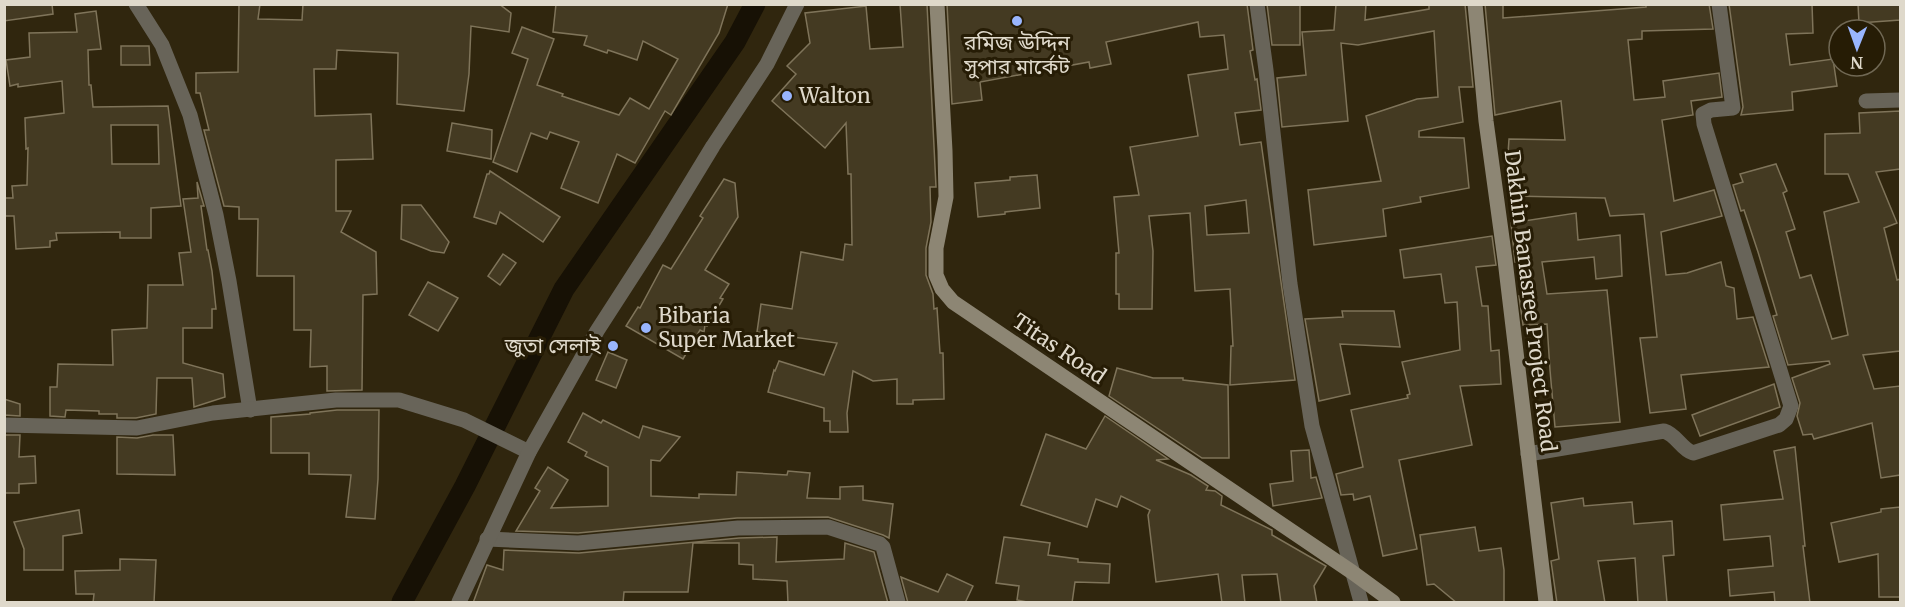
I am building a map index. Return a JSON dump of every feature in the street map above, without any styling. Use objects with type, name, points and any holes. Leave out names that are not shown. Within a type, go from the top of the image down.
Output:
[{"type":"street","points":[[136,4],[162,45],[190,115],[223,248],[250,410]]},
{"type":"street","points":[[459,603],[529,452],[597,331],[767,64],[797,4]]},
{"type":"street","name":"Titas Road","points":[[937,4],[946,197],[936,248],[936,275],[942,289],[952,302],[1352,572],[1393,603]]},
{"type":"street","points":[[1257,4],[1290,284],[1312,426],[1361,603]]},
{"type":"street","name":"Dakhin Banasree Project Road","points":[[1474,4],[1486,121],[1506,260],[1546,603]]},
{"type":"street","points":[[1528,454],[1664,431],[1672,434],[1687,451],[1693,453],[1779,425],[1786,419],[1791,406],[1704,124],[1703,114],[1710,110],[1733,108],[1719,4]]},
{"type":"street","points":[[1866,101],[1900,100]]},
{"type":"street","points":[[4,425],[137,428],[213,413],[336,400],[399,400],[464,420],[529,452]]},
{"type":"street","points":[[487,539],[578,543],[738,528],[828,527],[883,547],[898,603]]},
{"type":"building","points":[[4,4],[52,4],[53,14],[4,21]]},
{"type":"building","points":[[239,4],[260,4],[258,19],[302,20],[303,4],[499,4],[511,13],[509,32],[471,26],[469,74],[464,111],[397,104],[398,53],[337,50],[336,69],[314,69],[315,116],[371,114],[373,159],[336,160],[336,211],[351,211],[341,232],[376,252],[377,294],[363,295],[362,390],[327,391],[327,366],[310,367],[311,330],[294,330],[294,276],[257,276],[258,219],[239,219],[239,207],[224,206],[204,130],[209,130],[200,93],[196,93],[196,73],[238,72]]},
{"type":"building","points":[[556,4],[728,4],[719,33],[671,115],[665,111],[635,163],[617,154],[598,203],[561,188],[579,142],[550,132],[547,139],[531,133],[517,172],[493,162],[528,59],[512,53],[522,27],[554,39],[537,85],[619,115],[630,98],[649,109],[678,59],[643,41],[637,60],[584,45],[587,36],[553,32]]},
{"type":"building","points":[[900,4],[927,4],[936,187],[930,187],[931,222],[926,248],[926,275],[933,294],[934,309],[937,308],[940,353],[943,353],[944,399],[913,400],[913,404],[897,404],[897,379],[873,381],[853,371],[847,413],[848,432],[830,432],[830,421],[824,421],[824,408],[768,392],[779,361],[824,375],[837,343],[757,332],[761,304],[792,309],[801,252],[843,260],[845,244],[852,245],[851,174],[848,174],[846,123],[825,148],[772,101],[796,74],[787,66],[810,43],[805,13],[866,6],[870,49],[903,47]]},
{"type":"building","points":[[947,4],[1247,4],[1253,50],[1250,51],[1261,110],[1235,113],[1240,145],[1261,142],[1295,380],[1230,385],[1231,346],[1233,346],[1230,289],[1195,291],[1190,213],[1149,216],[1153,251],[1152,309],[1119,309],[1119,294],[1116,294],[1116,253],[1119,253],[1114,197],[1139,195],[1130,147],[1198,136],[1188,75],[1228,69],[1224,35],[1200,37],[1198,22],[1106,42],[1111,64],[1090,68],[1089,62],[980,82],[982,100],[952,104]],"holes":[[[1246,200],[1249,233],[1207,235],[1205,206]]]},
{"type":"building","points":[[1267,4],[1300,4],[1300,45],[1272,45]]},
{"type":"building","points":[[1336,4],[1366,4],[1365,20],[1429,9],[1429,4],[1465,4],[1473,87],[1459,87],[1463,122],[1419,131],[1419,137],[1464,138],[1469,188],[1420,197],[1421,202],[1383,209],[1386,236],[1314,245],[1308,190],[1381,181],[1366,116],[1417,99],[1438,97],[1434,31],[1358,45],[1341,43],[1348,121],[1282,127],[1277,78],[1306,75],[1302,32],[1334,30]]},
{"type":"building","points":[[1485,4],[1503,4],[1503,18],[1646,7],[1646,4],[1709,4],[1713,29],[1642,31],[1642,39],[1628,40],[1634,100],[1665,97],[1663,81],[1719,73],[1722,97],[1691,101],[1693,115],[1662,120],[1674,201],[1714,190],[1722,216],[1661,232],[1666,275],[1687,273],[1721,262],[1726,286],[1734,288],[1737,319],[1753,317],[1769,367],[1681,375],[1686,409],[1650,413],[1640,338],[1657,337],[1644,214],[1610,216],[1605,198],[1511,196],[1512,154],[1508,154],[1509,139],[1565,140],[1561,101],[1495,115]]},
{"type":"building","points":[[1729,4],[1812,4],[1813,33],[1786,34],[1790,65],[1827,60],[1827,78],[1836,78],[1837,86],[1792,92],[1793,110],[1741,115],[1743,107]]},
{"type":"building","points":[[1858,4],[1900,4],[1900,20],[1859,18]]},
{"type":"building","points":[[96,11],[101,49],[88,50],[89,85],[91,85],[93,107],[168,106],[181,206],[151,208],[151,238],[120,238],[120,232],[56,233],[57,240],[50,241],[50,247],[16,249],[14,216],[4,216],[4,198],[13,198],[12,186],[27,185],[28,148],[26,149],[25,118],[64,113],[62,81],[10,86],[6,60],[30,57],[29,33],[77,32],[75,14]],"holes":[[[111,125],[158,125],[159,164],[112,164]]]},
{"type":"building","points":[[121,46],[149,46],[150,65],[121,65]]},
{"type":"building","points":[[1900,111],[1900,169],[1876,172],[1897,223],[1884,228],[1897,280],[1900,279],[1900,351],[1863,355],[1874,389],[1900,386],[1900,475],[1881,478],[1872,423],[1814,439],[1812,434],[1803,435],[1797,416],[1800,403],[1792,378],[1830,364],[1829,361],[1788,365],[1773,316],[1777,315],[1758,252],[1733,185],[1743,182],[1740,174],[1776,164],[1787,191],[1783,193],[1795,229],[1786,232],[1800,278],[1811,275],[1832,339],[1848,335],[1824,212],[1859,202],[1848,174],[1825,174],[1825,134],[1860,133],[1859,113]]},
{"type":"building","points":[[452,123],[492,130],[491,159],[447,151]]},
{"type":"building","points":[[490,171],[560,217],[543,242],[500,212],[496,224],[474,217],[487,174]]},
{"type":"building","points":[[1037,175],[1040,208],[978,217],[975,183]]},
{"type":"building","points":[[724,179],[735,183],[738,217],[705,270],[729,284],[720,298],[723,299],[707,326],[705,325],[704,332],[700,330],[683,359],[626,326],[638,307],[640,308],[663,265],[671,269],[703,218],[700,216]]},
{"type":"building","points":[[197,182],[204,206],[201,206],[216,309],[212,309],[212,328],[183,328],[183,363],[223,374],[225,397],[194,407],[192,378],[157,378],[156,414],[136,418],[117,418],[117,414],[99,414],[99,411],[66,410],[65,417],[50,416],[50,387],[57,387],[58,364],[113,365],[112,330],[147,328],[148,285],[183,285],[179,253],[191,252],[183,199],[198,198]]},
{"type":"building","points":[[402,205],[421,205],[449,242],[444,253],[431,251],[401,239]]},
{"type":"building","points":[[1576,213],[1578,240],[1620,235],[1622,276],[1596,279],[1594,257],[1542,262],[1547,294],[1607,290],[1620,422],[1555,427],[1547,324],[1523,325],[1519,296],[1522,296],[1517,262],[1515,262],[1511,223]]},
{"type":"building","points":[[1492,236],[1496,265],[1476,267],[1482,306],[1488,306],[1491,351],[1499,350],[1501,384],[1460,386],[1472,445],[1399,460],[1417,549],[1383,556],[1370,496],[1354,500],[1353,494],[1341,495],[1336,474],[1363,467],[1351,410],[1408,398],[1407,395],[1410,394],[1402,362],[1460,350],[1457,302],[1445,303],[1441,274],[1404,278],[1400,250]]},
{"type":"building","points":[[503,254],[516,263],[500,285],[488,276]]},
{"type":"building","points":[[428,282],[458,298],[438,331],[409,315]]},
{"type":"building","points":[[1342,311],[1394,311],[1400,347],[1340,344],[1350,394],[1319,401],[1305,319],[1343,317]]},
{"type":"building","points":[[608,352],[627,360],[616,388],[596,380]]},
{"type":"building","points":[[1117,368],[1153,378],[1183,378],[1183,380],[1228,385],[1229,458],[1202,458],[1109,396]]},
{"type":"building","points":[[1774,384],[1780,407],[1700,436],[1692,415]]},
{"type":"building","points":[[4,399],[20,404],[20,416],[4,415]]},
{"type":"building","points":[[337,410],[379,410],[375,519],[346,517],[351,475],[309,474],[309,453],[271,453],[271,417]]},
{"type":"building","points":[[583,413],[639,438],[643,426],[680,437],[660,461],[651,460],[651,496],[699,498],[699,494],[736,495],[737,472],[787,475],[788,471],[810,473],[807,498],[840,499],[840,487],[863,486],[863,500],[893,504],[889,538],[828,517],[737,518],[578,533],[516,531],[540,491],[535,488],[548,467],[568,480],[551,508],[608,506],[608,467],[585,456],[587,452],[568,442]]},
{"type":"building","points":[[1105,416],[1168,459],[1156,460],[1191,475],[1208,486],[1206,490],[1215,491],[1222,496],[1221,505],[1272,530],[1272,535],[1326,566],[1314,586],[1317,603],[1281,603],[1277,574],[1242,575],[1245,603],[1222,603],[1218,574],[1156,582],[1148,515],[1150,510],[1121,496],[1117,507],[1096,499],[1087,527],[1021,505],[1046,434],[1086,449]]},
{"type":"building","points":[[4,435],[20,435],[19,457],[35,456],[36,483],[19,484],[19,493],[4,493]]},
{"type":"building","points":[[173,435],[175,475],[117,474],[117,437],[137,438]]},
{"type":"building","points":[[1795,447],[1810,603],[1775,603],[1774,592],[1730,596],[1728,570],[1773,566],[1770,536],[1724,540],[1721,505],[1783,499],[1774,451]]},
{"type":"building","points":[[1309,450],[1311,478],[1316,477],[1322,498],[1273,506],[1270,484],[1293,481],[1291,451]]},
{"type":"building","points":[[1583,498],[1584,506],[1632,502],[1634,524],[1672,521],[1674,555],[1663,556],[1667,603],[1638,603],[1635,558],[1598,561],[1605,603],[1557,603],[1551,561],[1559,559],[1551,503]]},
{"type":"building","points":[[1900,507],[1900,597],[1879,597],[1878,554],[1839,562],[1831,523],[1881,512],[1881,509]]},
{"type":"building","points":[[79,510],[82,533],[63,536],[63,570],[24,570],[24,549],[14,522]]},
{"type":"building","points":[[1475,527],[1479,551],[1501,548],[1504,603],[1457,603],[1434,584],[1427,585],[1420,535]]},
{"type":"building","points":[[777,537],[776,562],[844,559],[845,543],[874,552],[888,603],[788,603],[787,581],[753,579],[753,565],[739,564],[739,543],[693,543],[688,592],[624,592],[623,603],[473,603],[487,565],[503,570],[504,550],[579,553],[739,538]]},
{"type":"building","points":[[1004,537],[1050,543],[1048,555],[1078,559],[1078,562],[1110,564],[1109,583],[1075,582],[1072,603],[1032,603],[1017,600],[1019,586],[996,583]]},
{"type":"building","points":[[120,559],[156,560],[154,603],[93,603],[94,594],[76,594],[75,571],[120,570]]},
{"type":"building","points":[[947,574],[973,586],[965,603],[908,603],[901,577],[938,592]]},
{"type":"waterway","points":[[402,602],[465,486],[564,289],[735,42],[755,4]]},
{"type":"place","name":"রমিজ ঊদ্দিন সুপার মার্কেট","points":[[1017,21]]},
{"type":"place","name":"Walton","points":[[787,96]]},
{"type":"place","name":"Bibaria Super Market","points":[[646,328]]},
{"type":"place","name":"জুতা সেলাই","points":[[613,346]]}]
